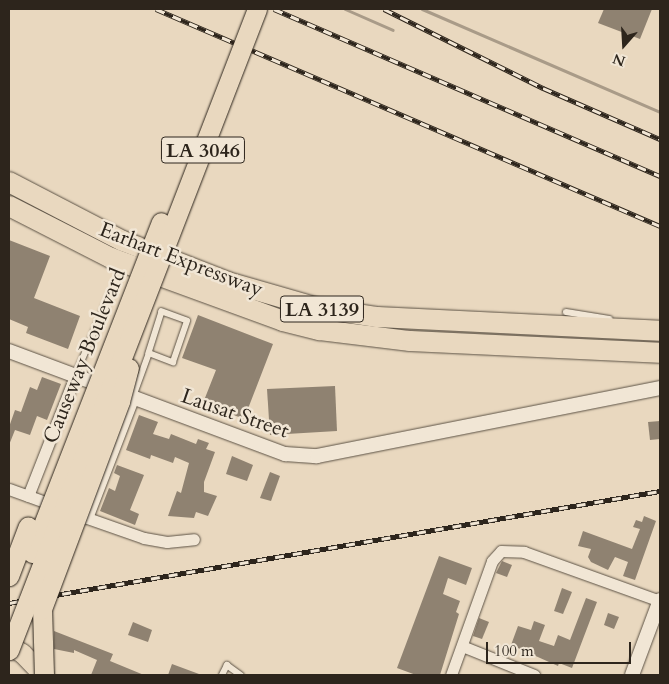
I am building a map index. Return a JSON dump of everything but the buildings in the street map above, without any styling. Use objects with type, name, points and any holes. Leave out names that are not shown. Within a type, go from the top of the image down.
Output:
[{"type":"highway","name":"Causeway Boulevard","points":[[144,285],[243,9]]},
{"type":"highway","name":"Causeway Boulevard","points":[[9,615],[43,523],[144,285],[257,9]]},
{"type":"highway","name":"Earhart Expressway","points":[[9,182],[123,241],[228,282],[318,308],[377,317],[660,329]]},
{"type":"highway","name":"Earhart Expressway","points":[[9,206],[111,258],[283,321],[320,330],[410,341],[660,353]]},
{"type":"highway","points":[[9,576],[86,380],[144,285]]},
{"type":"highway","points":[[9,650],[144,285]]},
{"type":"highway","points":[[43,675],[42,609],[120,401],[144,285]]},
{"type":"highway","points":[[9,645],[22,653],[43,675]]},
{"type":"street","name":"Lausat Street","points":[[9,351],[133,399],[285,454],[317,456],[570,408],[660,388]]},
{"type":"street","points":[[28,496],[75,376]]},
{"type":"street","points":[[87,518],[133,399]]},
{"type":"street","points":[[9,489],[144,538],[167,542],[194,539]]},
{"type":"street","points":[[451,675],[492,561],[501,551],[524,552],[660,601],[632,675]]},
{"type":"street","points":[[462,646],[534,675]]},
{"type":"lane","points":[[75,376],[108,299]]},
{"type":"lane","points":[[133,399],[162,312],[187,321],[173,362],[149,354]]},
{"type":"lane","points":[[566,312],[660,329]]},
{"type":"lane","points":[[222,675],[226,666],[241,675]]},
{"type":"waterway","points":[[345,9],[393,30]]},
{"type":"waterway","points":[[422,9],[660,112]]},
{"type":"railway","points":[[156,9],[660,226]]},
{"type":"railway","points":[[274,9],[660,176]]},
{"type":"railway","points":[[384,9],[543,88],[660,139]]},
{"type":"railway","points":[[9,603],[660,491]]}]
